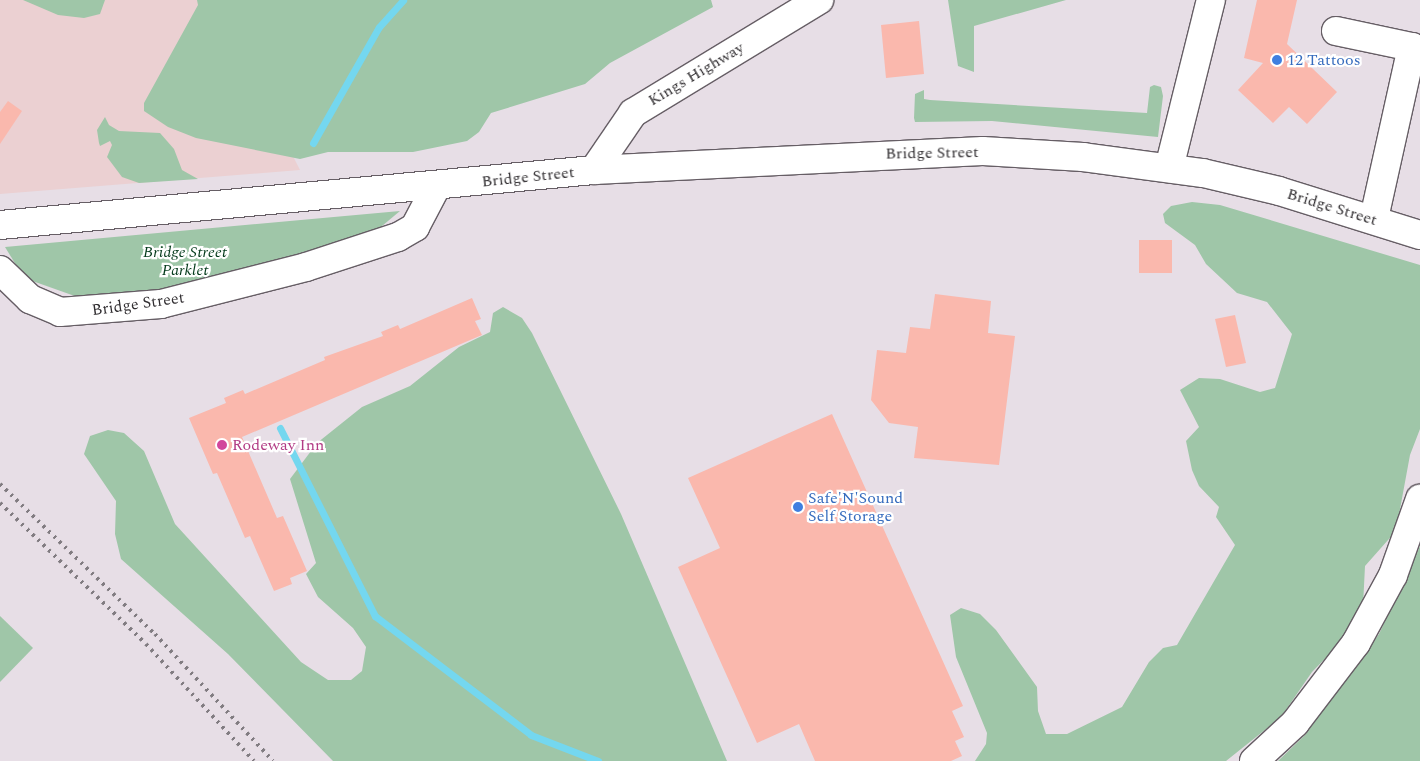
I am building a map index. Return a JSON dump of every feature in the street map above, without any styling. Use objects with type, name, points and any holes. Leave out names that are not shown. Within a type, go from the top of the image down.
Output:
[{"type":"main road","name":"Kings Highway","points":[[594,170],[617,130],[633,113],[819,0]]},
{"type":"main road","points":[[1169,168],[1211,0]]},
{"type":"main road","points":[[1336,31],[1412,46],[1374,219]]},
{"type":"main road","name":"Bridge Street","points":[[0,225],[436,187],[594,170],[983,151],[1083,157],[1169,168],[1279,191],[1374,219],[1420,235]]},
{"type":"main road","name":"Bridge Street","points":[[0,270],[30,299],[60,312],[161,304],[298,269],[398,237],[415,227],[436,187]]},
{"type":"main road","points":[[1254,761],[1295,723],[1356,643],[1393,575],[1420,499]]},
{"type":"shaded area","points":[[0,0],[206,0],[227,26],[300,170],[0,194]]},
{"type":"green space","points":[[23,0],[105,0],[100,14],[84,18],[58,15]]},
{"type":"green space","points":[[197,0],[711,0],[713,7],[610,63],[585,84],[491,113],[479,132],[467,141],[413,152],[328,152],[300,159],[196,138],[168,127],[144,111],[144,103],[198,5]]},
{"type":"green space","points":[[948,0],[1066,0],[974,26],[974,72],[958,66]]},
{"type":"green space","points":[[1154,85],[1161,87],[1163,96],[1158,137],[992,121],[915,122],[914,118],[915,94],[924,90],[924,99],[930,100],[1147,113],[1150,87]]},
{"type":"green space","points":[[105,117],[109,125],[119,131],[160,133],[174,149],[182,170],[198,179],[139,183],[122,177],[107,157],[112,145],[110,141],[100,146],[99,143],[97,130]]},
{"type":"green space","points":[[1192,202],[1220,205],[1420,265],[1420,429],[1410,455],[1396,531],[1365,566],[1363,606],[1349,634],[1312,672],[1281,717],[1226,761],[975,761],[986,744],[987,733],[956,657],[950,615],[961,608],[980,614],[996,630],[1037,687],[1038,711],[1046,734],[1067,734],[1122,707],[1149,662],[1163,648],[1177,645],[1235,545],[1216,517],[1219,507],[1199,486],[1192,470],[1186,441],[1199,427],[1180,390],[1199,378],[1220,379],[1260,392],[1275,388],[1292,334],[1267,302],[1237,293],[1206,264],[1195,245],[1165,223],[1163,214],[1171,206]]},
{"type":"green space","name":"Bridge Street Parklet","points":[[400,211],[364,241],[191,290],[86,300],[24,278],[5,247]]},
{"type":"green space","points":[[503,307],[522,318],[532,333],[621,514],[727,761],[333,761],[228,654],[121,559],[115,534],[116,501],[84,454],[90,436],[108,430],[124,433],[144,451],[175,524],[301,662],[328,680],[351,680],[362,671],[366,647],[353,628],[318,597],[306,574],[316,563],[290,479],[317,443],[362,407],[410,386],[459,347],[490,332],[493,313]]},
{"type":"green space","points":[[1420,546],[1420,761],[1278,761],[1305,735],[1379,634]]},
{"type":"green space","points":[[0,616],[33,648],[0,682]]},
{"type":"building","name":"12 Tattoos","points":[[1257,0],[1297,0],[1287,44],[1337,92],[1307,124],[1289,107],[1273,123],[1238,90],[1263,63],[1244,58]]},
{"type":"building","points":[[919,21],[924,74],[886,78],[881,25]]},
{"type":"building","points":[[8,101],[22,111],[0,144],[0,112]]},
{"type":"building","points":[[1139,240],[1172,240],[1172,273],[1139,273]]},
{"type":"building","points":[[935,294],[991,301],[988,333],[1015,336],[999,465],[914,458],[918,427],[889,423],[871,400],[877,350],[906,353],[910,327],[930,329]]},
{"type":"building","name":"Rodeway Inn","points":[[472,298],[481,319],[475,321],[482,335],[242,437],[277,518],[283,516],[307,571],[290,578],[292,584],[274,591],[250,536],[245,538],[217,473],[213,474],[189,418],[226,403],[224,398],[243,390],[245,394],[325,360],[324,357],[383,336],[381,332],[398,325],[400,329]]},
{"type":"building","points":[[1235,315],[1246,363],[1226,367],[1215,319]]},
{"type":"building","points":[[832,414],[963,706],[952,711],[964,737],[955,741],[962,756],[951,761],[815,761],[799,724],[757,743],[678,567],[720,548],[688,478]]},
{"type":"waterway","points":[[313,143],[379,27],[403,0]]},
{"type":"waterway","points":[[280,428],[375,616],[531,735],[598,761]]},
{"type":"railway","points":[[0,484],[155,634],[273,761]]},
{"type":"railway","points":[[0,503],[146,644],[254,761]]},
{"type":"place","name":"12 Tattoos","points":[[1277,60]]},
{"type":"place","name":"Rodeway Inn","points":[[222,445]]},
{"type":"place","name":"Safe'N'Sound Self Storage","points":[[798,507]]}]
